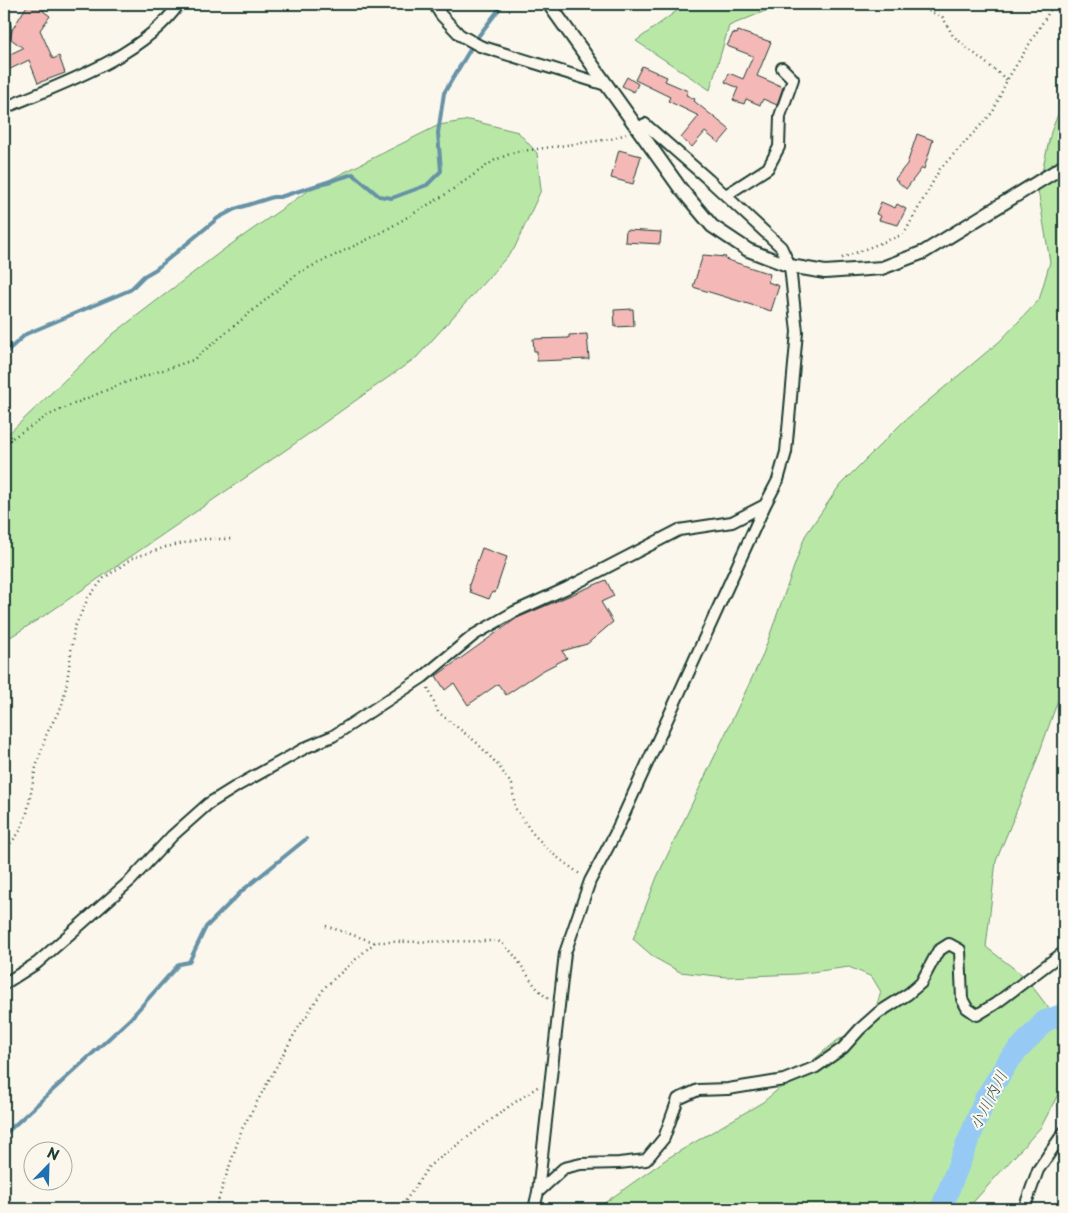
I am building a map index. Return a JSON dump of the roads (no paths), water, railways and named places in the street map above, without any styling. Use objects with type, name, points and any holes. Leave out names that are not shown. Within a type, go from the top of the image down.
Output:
[{"type":"street","points":[[4,108],[85,75],[145,39],[179,4]]},
{"type":"street","points":[[434,4],[441,15],[460,35],[480,46],[606,85]]},
{"type":"street","points":[[549,4],[680,188],[712,226],[748,250],[790,266],[825,272],[882,268],[924,252],[1064,166]]},
{"type":"street","points":[[4,22],[4,37]]},
{"type":"street","points":[[726,196],[768,168],[779,147],[780,116],[793,78],[782,68]]},
{"type":"street","points":[[534,1209],[538,1192],[565,953],[590,881],[615,834],[778,480],[786,452],[797,332],[790,266],[781,247],[646,124],[637,129]]},
{"type":"street","points":[[4,984],[37,963],[131,880],[172,836],[208,804],[308,747],[333,736],[423,677],[474,635],[514,612],[567,588],[679,530],[732,522],[765,505]]},
{"type":"street","points":[[538,1192],[564,1168],[581,1164],[646,1160],[664,1138],[678,1099],[691,1093],[698,1090],[728,1089],[784,1080],[816,1067],[843,1048],[860,1029],[878,1014],[914,989],[920,983],[938,951],[948,944],[960,950],[962,999],[967,1008],[977,1014],[995,1004],[1064,952]]},
{"type":"street","points":[[1024,1209],[1038,1170],[1064,1132]]},
{"type":"waterway","points":[[4,354],[26,334],[130,290],[144,276],[156,269],[218,218],[235,209],[353,174],[379,196],[392,198],[427,185],[441,171],[438,133],[444,93],[477,38],[503,4]]},
{"type":"waterway","points":[[4,1135],[130,1019],[179,964],[189,962],[206,927],[243,890],[306,839]]},
{"type":"waterway","name":"小川内川","points":[[941,1209],[985,1099],[1009,1060],[1045,1021],[1064,1014]]}]
